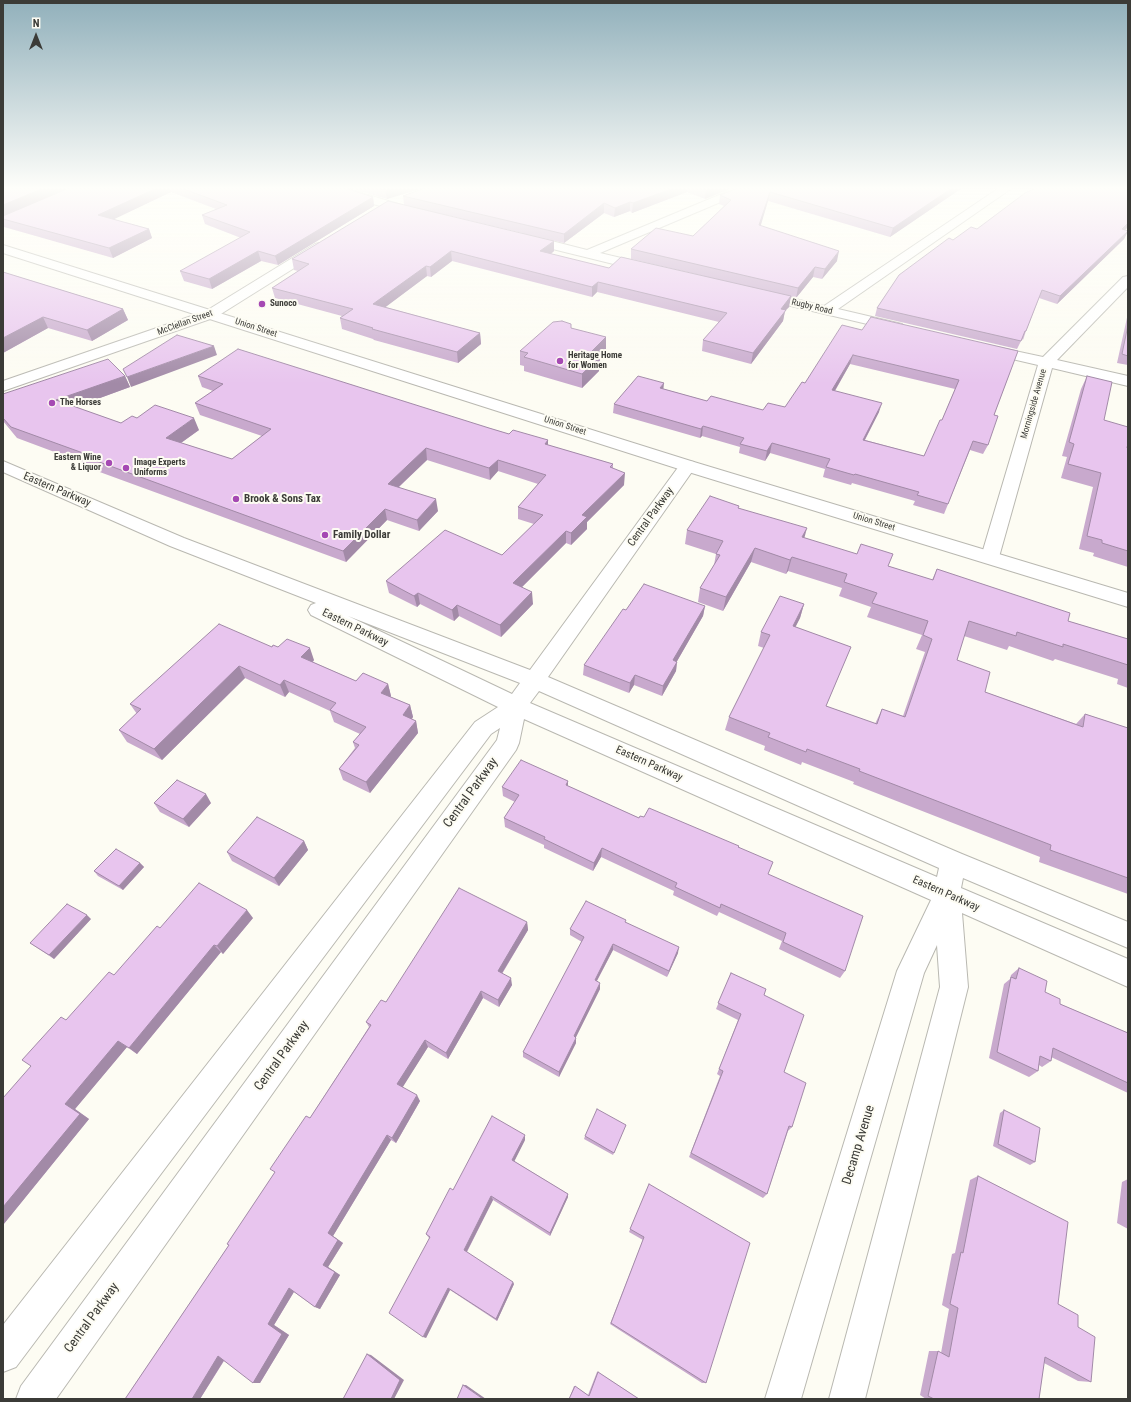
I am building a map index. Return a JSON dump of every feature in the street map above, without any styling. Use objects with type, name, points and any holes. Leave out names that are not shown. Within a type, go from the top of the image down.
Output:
[{"type":"street","name":"Union Street","points":[[17,253],[688,466],[1128,600]]},
{"type":"street","name":"McClellan Street","points":[[3,386],[211,314],[308,253]]},
{"type":"street","points":[[827,310],[910,253]]},
{"type":"street","points":[[586,254],[656,270]]},
{"type":"street","name":"Morningside Avenue","points":[[990,557],[1046,363],[1128,280]]},
{"type":"street","name":"Rugby Road","points":[[750,292],[910,330]]},
{"type":"street","points":[[978,346],[1128,381]]},
{"type":"street","name":"Eastern Parkway","points":[[3,466],[177,542],[516,706],[1128,973]]},
{"type":"street","name":"Central Parkway","points":[[3,1354],[483,728],[516,706],[688,466]]},
{"type":"street","name":"Eastern Parkway","points":[[177,542],[534,680],[953,862],[1128,935]]},
{"type":"street","name":"Central Parkway","points":[[34,1399],[508,743],[516,706]]},
{"type":"street","name":"Decamp Avenue","points":[[847,1399],[954,987],[947,895],[953,862]]},
{"type":"street","name":"Decamp Avenue","points":[[783,1399],[911,971],[947,895]]},
{"type":"building","points":[[212,253],[254,253],[209,279],[180,271]]},
{"type":"building","points":[[266,253],[279,253],[275,256]]},
{"type":"building","points":[[301,253],[448,253],[430,267],[426,266],[373,304],[480,333],[457,352],[372,329],[373,328],[340,318],[353,309],[272,288],[309,264],[292,259]]},
{"type":"building","points":[[461,253],[550,253],[609,268],[621,257],[791,296],[781,309],[786,310],[753,353],[703,340],[727,313],[598,282],[592,287]]},
{"type":"building","points":[[650,253],[837,253],[825,269],[815,267],[798,288]]},
{"type":"building","points":[[928,253],[1105,253],[1060,296],[1042,290],[1021,341],[877,308],[899,275]]},
{"type":"building","points":[[3,272],[123,309],[87,330],[43,317],[3,338]]},
{"type":"building","points":[[871,317],[1018,351],[994,415],[998,416],[988,445],[973,441],[948,504],[917,495],[919,492],[826,467],[830,459],[772,443],[767,451],[740,444],[744,438],[703,426],[701,429],[614,404],[638,376],[664,383],[660,388],[707,401],[711,396],[763,410],[768,403],[785,407],[802,382],[805,383],[842,325],[862,330]],"holes":[[[853,355],[959,380],[942,420],[940,420],[924,456],[863,440],[882,403],[832,390]]]},
{"type":"building","points":[[562,321],[571,324],[571,328],[606,337],[589,354],[600,357],[582,374],[524,357],[528,353],[520,351],[553,322]]},
{"type":"building","points":[[1128,325],[1128,356],[1122,354]]},
{"type":"building","points":[[177,335],[214,346],[127,377],[123,369]]},
{"type":"building","points":[[238,349],[509,434],[513,430],[548,440],[545,444],[613,464],[610,467],[625,473],[582,515],[587,517],[571,533],[566,531],[513,583],[532,592],[500,625],[457,605],[452,610],[418,593],[414,596],[386,581],[445,530],[502,555],[543,515],[518,507],[546,475],[498,460],[489,468],[426,448],[388,484],[436,499],[417,520],[385,509],[343,551],[80,455],[83,453],[11,427],[3,418],[3,394],[108,359],[125,376],[56,400],[121,423],[132,416],[137,418],[155,405],[194,418],[166,438],[232,459],[271,429],[195,403],[223,384],[198,376]]},
{"type":"building","points":[[1087,376],[1112,382],[1104,420],[1128,427],[1128,551],[1102,543],[1102,540],[1087,536],[1101,473],[1068,464],[1074,444],[1069,442]]},
{"type":"building","points":[[710,496],[739,506],[738,508],[807,528],[802,537],[857,554],[861,544],[893,554],[888,566],[933,580],[937,569],[1070,613],[1068,621],[1128,639],[1128,665],[1063,644],[1063,647],[1017,632],[1016,636],[969,621],[957,660],[990,672],[985,692],[1083,727],[1085,714],[1128,728],[1128,878],[1050,850],[1051,845],[859,771],[860,769],[807,749],[806,752],[768,737],[770,733],[729,717],[770,635],[761,632],[780,596],[804,604],[793,626],[851,647],[826,706],[877,724],[882,709],[905,717],[932,639],[923,635],[928,621],[872,603],[877,593],[844,582],[847,574],[792,557],[790,560],[755,548],[726,597],[700,588],[720,555],[716,554],[723,541],[687,530]]},
{"type":"building","points":[[644,584],[705,606],[673,660],[677,662],[663,686],[635,675],[630,683],[584,665],[623,609],[626,610]]},
{"type":"building","points":[[219,624],[272,647],[273,645],[278,647],[287,639],[310,648],[301,657],[356,681],[363,673],[388,684],[381,693],[410,705],[403,715],[416,721],[366,782],[339,769],[359,745],[353,742],[366,727],[330,710],[336,703],[284,680],[280,685],[239,666],[154,749],[119,730],[141,709],[130,704]]},
{"type":"building","points":[[521,760],[568,781],[566,785],[639,818],[640,816],[644,817],[649,808],[739,846],[738,847],[773,862],[768,874],[863,916],[845,971],[783,942],[786,933],[721,904],[720,908],[675,887],[677,883],[602,848],[594,863],[544,839],[545,837],[504,818],[519,795],[502,787]]},
{"type":"building","points":[[177,780],[206,794],[183,819],[154,803]]},
{"type":"building","points":[[257,817],[304,841],[274,878],[227,852]]},
{"type":"building","points":[[116,849],[140,863],[119,886],[94,871]]},
{"type":"building","points":[[199,883],[247,910],[217,946],[214,945],[129,1048],[118,1041],[65,1104],[80,1114],[3,1207],[3,1098],[31,1066],[22,1060],[61,1017],[66,1020],[109,972],[114,975],[157,926],[160,928]]},
{"type":"building","points":[[459,888],[527,922],[498,971],[511,978],[498,1000],[481,991],[446,1053],[425,1040],[397,1084],[417,1095],[392,1138],[387,1135],[328,1233],[338,1240],[323,1265],[335,1272],[315,1307],[289,1288],[268,1324],[282,1334],[253,1383],[218,1356],[192,1399],[125,1399],[229,1245],[227,1244],[275,1172],[270,1169],[306,1116],[310,1118],[371,1025],[366,1022],[381,1000],[386,1002]]},
{"type":"building","points":[[586,901],[626,920],[625,922],[679,947],[669,971],[613,944],[595,980],[600,983],[574,1036],[576,1038],[559,1072],[523,1052],[584,937],[570,929]]},
{"type":"building","points":[[67,904],[87,915],[49,955],[30,943]]},
{"type":"building","points":[[1019,968],[1047,981],[1045,992],[1060,999],[1060,1004],[1128,1033],[1128,1083],[1053,1048],[1051,1061],[1040,1056],[1038,1071],[997,1052],[1011,977],[1016,979]]},
{"type":"building","points":[[731,973],[766,989],[764,995],[804,1015],[784,1072],[806,1083],[792,1127],[789,1126],[767,1194],[691,1153],[723,1071],[719,1069],[741,1014],[718,1003]]},
{"type":"building","points":[[597,1109],[626,1125],[614,1153],[585,1136]]},
{"type":"building","points":[[1004,1110],[1040,1128],[1035,1162],[998,1144]]},
{"type":"building","points":[[492,1116],[525,1135],[512,1160],[568,1194],[550,1233],[491,1196],[464,1250],[513,1282],[496,1319],[448,1288],[423,1337],[389,1313],[430,1237],[426,1234],[450,1188],[453,1190]]},
{"type":"building","points":[[978,1176],[1068,1222],[1058,1304],[1078,1315],[1078,1327],[1095,1337],[1091,1382],[1045,1357],[1039,1399],[934,1399],[928,1396],[938,1351],[949,1357],[958,1308],[950,1304],[961,1252],[963,1253]]},
{"type":"building","points":[[649,1184],[750,1243],[706,1383],[611,1323],[644,1237],[630,1229]]},
{"type":"building","points":[[367,1354],[400,1380],[391,1399],[343,1399]]},
{"type":"building","points":[[598,1372],[639,1399],[569,1399],[575,1386],[589,1396]]},
{"type":"building","points":[[463,1385],[483,1399],[457,1399]]},
{"type":"place","name":"Sunoco","points":[[262,304]]},
{"type":"place","name":"Heritage Home for Women","points":[[560,361]]},
{"type":"place","name":"The Horses","points":[[52,403]]},
{"type":"place","name":"Eastern Wine & Liquor","points":[[109,463]]},
{"type":"place","name":"Image Experts Uniforms","points":[[126,468]]},
{"type":"place","name":"Brook & Sons Tax","points":[[236,499]]},
{"type":"place","name":"Family Dollar","points":[[325,535]]}]
